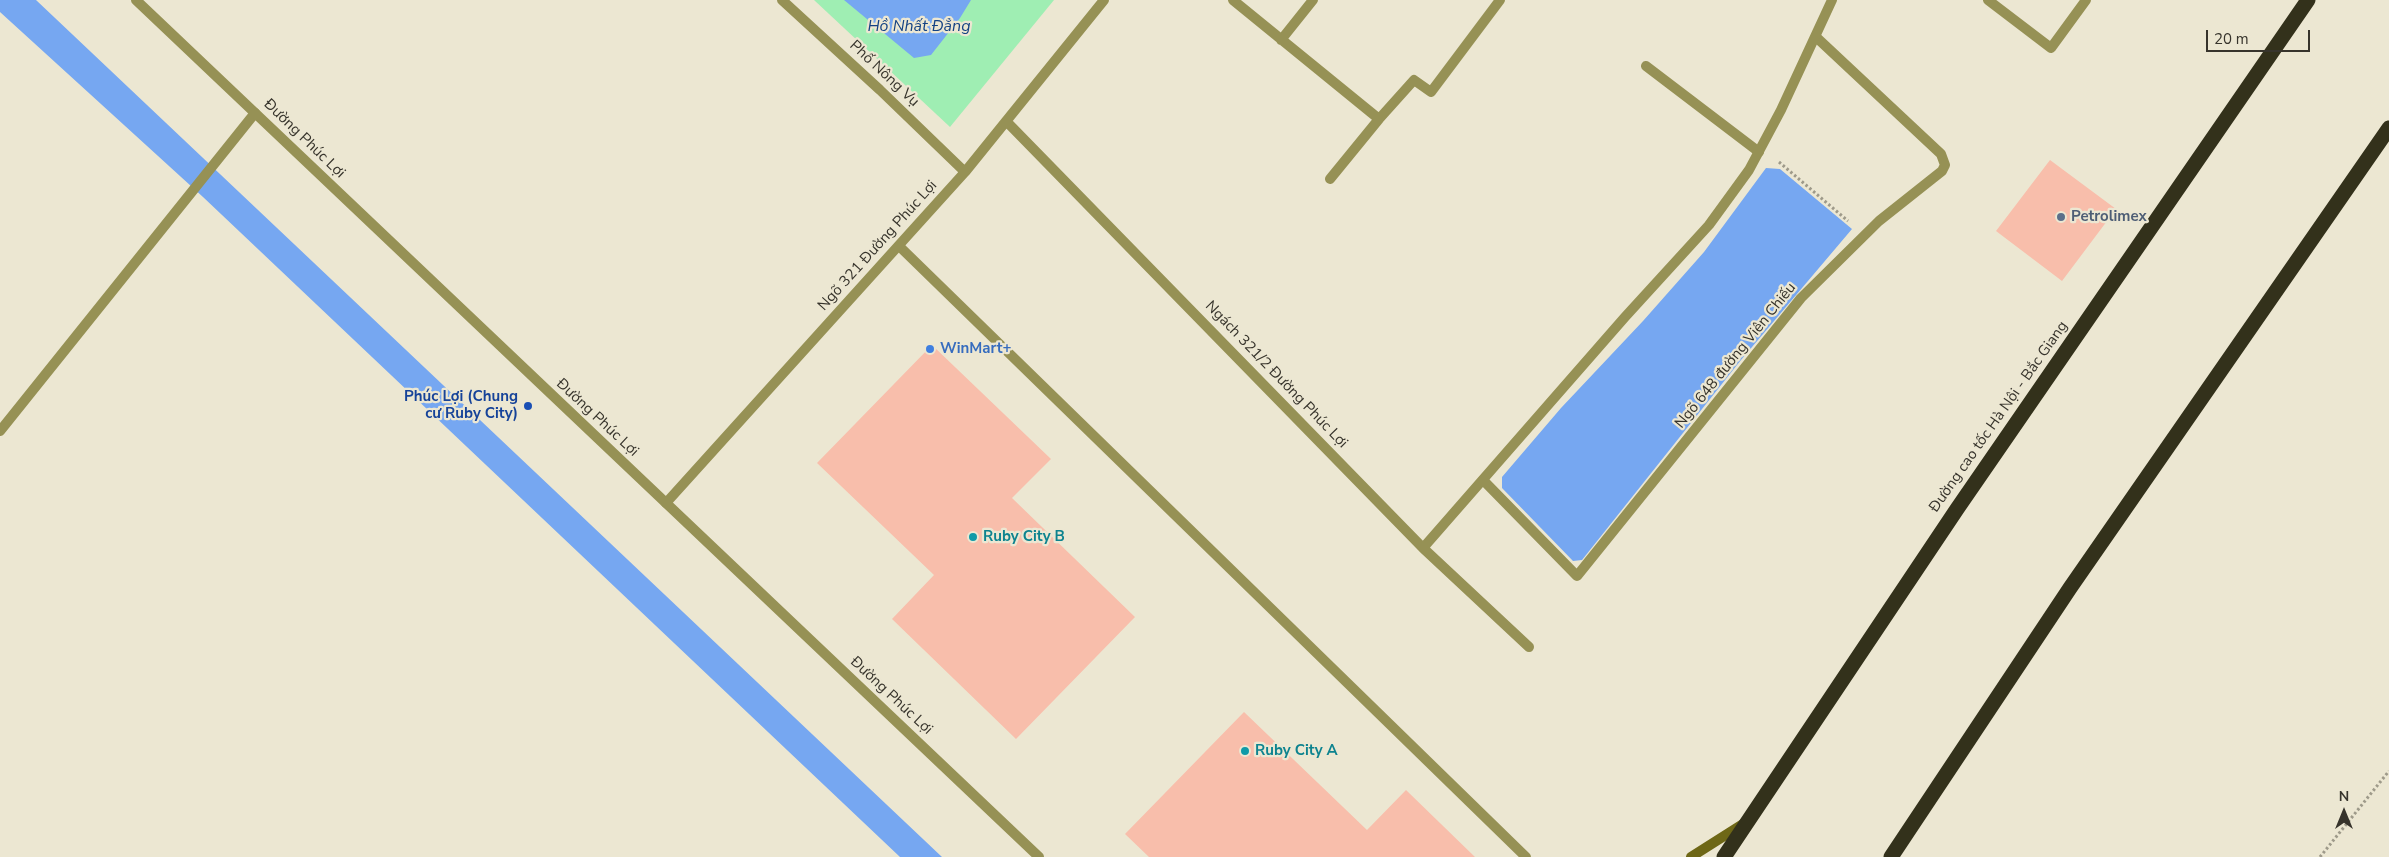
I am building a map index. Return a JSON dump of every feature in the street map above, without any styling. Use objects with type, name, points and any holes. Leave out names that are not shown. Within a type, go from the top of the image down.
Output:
[{"type":"highway","name":"Đường cao tốc Hà Nội - Bắc Giang","points":[[1724,857],[1962,500],[2308,0]]},
{"type":"highway","points":[[1891,857],[2076,580],[2389,128]]},
{"type":"main road","points":[[1690,857],[1748,821]]},
{"type":"street","name":"Đường Phúc Lợi","points":[[136,0],[1039,857]]},
{"type":"street","name":"Phố Nông Vụ","points":[[782,0],[880,90],[965,172]]},
{"type":"street","name":"Ngõ 321 Đường Phúc Lợi","points":[[666,503],[965,172],[1104,0]]},
{"type":"street","points":[[1233,0],[1379,119]]},
{"type":"street","points":[[1281,40],[1313,0]]},
{"type":"street","points":[[1330,179],[1414,80],[1431,92],[1500,0]]},
{"type":"street","points":[[1423,548],[1625,317],[1709,225],[1749,170],[1760,150],[1816,37],[1832,0]]},
{"type":"street","points":[[1988,0],[2050,48],[2086,0]]},
{"type":"street","name":"Ngõ 648 đường Viên Chiếu","points":[[1483,480],[1577,576],[1785,316],[1865,235],[1942,171],[1945,165],[1944,159],[1816,37]]},
{"type":"street","points":[[1646,66],[1760,150]]},
{"type":"street","points":[[0,431],[255,113]]},
{"type":"street","name":"Ngách 321/2 Đường Phúc Lợi","points":[[1006,120],[1423,548],[1529,647]]},
{"type":"street","points":[[899,246],[1526,857]]},
{"type":"path","points":[[1760,150],[1865,235]]},
{"type":"path","points":[[2320,857],[2389,770]]},
{"type":"green space","points":[[814,0],[1054,0],[950,127]]},
{"type":"water","points":[[0,0],[36,0],[942,857],[900,857],[203,197],[0,12]]},
{"type":"water","name":"Hồ Nhất Đẳng","points":[[844,0],[971,0],[960,18],[931,55],[914,58]]},
{"type":"water","points":[[1766,168],[1780,169],[1852,229],[1741,360],[1582,560],[1573,561],[1502,488],[1502,477],[1561,408],[1643,321],[1704,252]]},
{"type":"building","points":[[2050,160],[2116,209],[2062,281],[1996,231]]},
{"type":"building","name":"Ruby City B","points":[[932,345],[1051,459],[1012,498],[1135,617],[1016,739],[892,619],[934,575],[817,463]]},
{"type":"building","name":"Ruby City A","points":[[1244,712],[1367,830],[1406,790],[1475,857],[1149,857],[1125,834]]},
{"type":"place","name":"Petrolimex","points":[[2061,217]]},
{"type":"place","name":"WinMart+","points":[[930,349]]},
{"type":"place","name":"Phúc Lợi (Chung cư Ruby City)","points":[[528,406]]},
{"type":"place","name":"Ruby City B","points":[[973,537]]},
{"type":"place","name":"Ruby City A","points":[[1245,751]]}]
